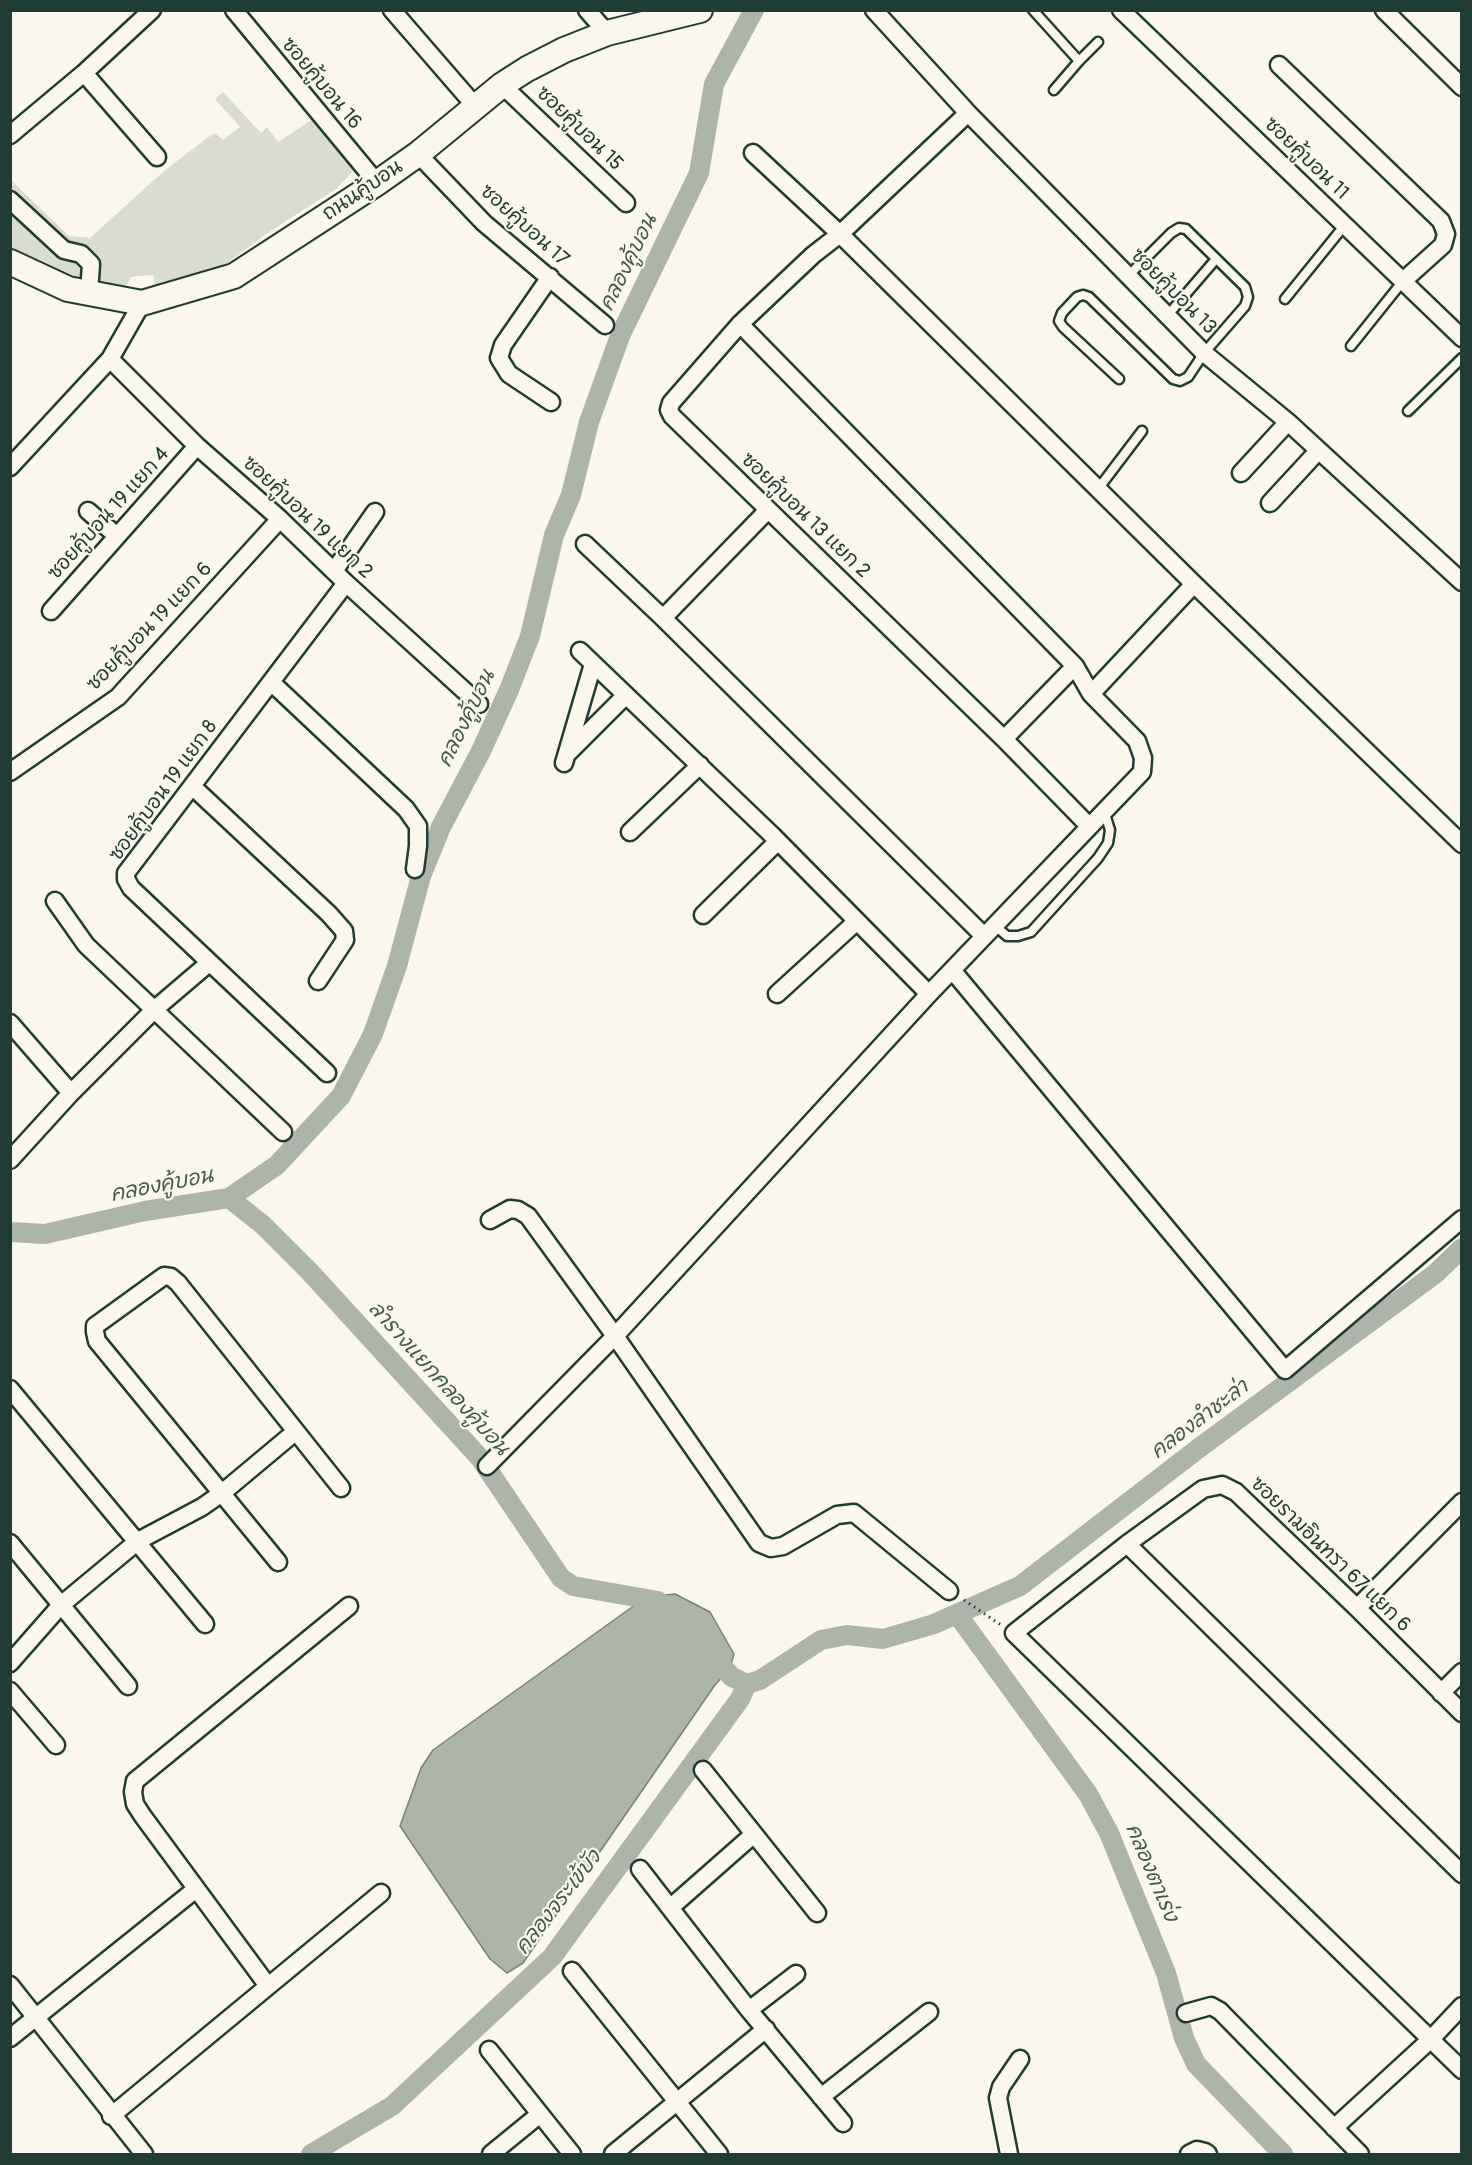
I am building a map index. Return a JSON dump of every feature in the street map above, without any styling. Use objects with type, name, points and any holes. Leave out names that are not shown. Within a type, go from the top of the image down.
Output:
[{"type":"main road","name":"ถนนคู้บอน","points":[[10,262],[68,289],[142,303],[234,276],[377,183],[418,154],[502,85],[527,69],[564,50],[607,33],[700,10]]},
{"type":"street","points":[[10,135],[84,73],[152,10]]},
{"type":"street","name":"ซอยคู้บอน 16","points":[[234,10],[377,183]]},
{"type":"street","points":[[392,10],[476,107]]},
{"type":"street","points":[[587,10],[607,33]]},
{"type":"street","name":"ซอยคู้บอน 13","points":[[874,10],[968,112],[1204,353],[1288,422],[1461,582]]},
{"type":"street","name":"ซอยคู้บอน 11","points":[[1120,10],[1461,338]]},
{"type":"street","points":[[1384,10],[1461,87]]},
{"type":"street","points":[[1279,65],[1441,221],[1446,234],[1443,245],[1402,281]]},
{"type":"street","points":[[84,73],[157,157]]},
{"type":"street","name":"ซอยคู้บอน 15","points":[[502,85],[626,204]]},
{"type":"street","name":"ซอยคู้บอน 13 แยก 2","points":[[968,112],[840,234],[813,255],[740,324],[671,403],[669,410],[672,416],[1004,739],[1089,826]]},
{"type":"street","points":[[753,153],[840,234],[1461,844]]},
{"type":"street","name":"ซอยคู้บอน 17","points":[[418,154],[484,223],[606,325]]},
{"type":"street","points":[[10,200],[64,250],[81,254],[91,264],[89,292]]},
{"type":"street","points":[[550,277],[503,345],[499,358],[509,374],[551,402]]},
{"type":"street","points":[[10,467],[110,359],[142,303]]},
{"type":"street","points":[[487,1466],[615,1336],[929,994],[1142,772],[1143,758],[1137,741],[1091,694],[1075,666],[740,324]]},
{"type":"street","name":"ซอยคู้บอน 19 แยก 2","points":[[110,359],[198,446],[479,704]]},
{"type":"street","points":[[1241,473],[1288,422]]},
{"type":"street","name":"ซอยคู้บอน 19 แยก 4","points":[[51,611],[198,446]]},
{"type":"street","points":[[1270,503],[1318,451]]},
{"type":"street","points":[[663,618],[768,510]]},
{"type":"street","points":[[88,511],[117,536]]},
{"type":"street","points":[[334,571],[375,512]]},
{"type":"street","name":"ซอยคู้บอน 19 แยก 6","points":[[10,772],[118,697],[280,519]]},
{"type":"street","points":[[585,543],[989,931]]},
{"type":"street","name":"ซอยคู้บอน 19 แยก 8","points":[[209,963],[131,888],[126,879],[126,873],[346,583]]},
{"type":"street","points":[[1091,694],[1194,584]]},
{"type":"street","points":[[580,651],[778,841],[929,994]]},
{"type":"street","points":[[593,664],[566,758],[626,695]]},
{"type":"street","points":[[1004,739],[1075,666]]},
{"type":"street","points":[[272,682],[406,809],[418,826],[415,868]]},
{"type":"street","points":[[630,832],[699,765]]},
{"type":"street","points":[[193,787],[329,914],[344,931],[345,940],[318,981]]},
{"type":"street","points":[[704,915],[778,841]]},
{"type":"street","points":[[55,901],[86,945],[283,1132]]},
{"type":"street","points":[[777,994],[857,921]]},
{"type":"street","points":[[10,1160],[71,1093],[155,1009],[209,963],[327,1073]]},
{"type":"street","points":[[952,970],[1285,1370],[1461,1219]]},
{"type":"street","points":[[10,1023],[71,1093]]},
{"type":"street","points":[[490,1220],[510,1209],[518,1210],[528,1216],[615,1336],[759,1543],[771,1548],[783,1546],[837,1515],[854,1513],[950,1591]]},
{"type":"street","points":[[278,1562],[97,1341],[95,1326],[164,1276],[171,1277],[341,1488]]},
{"type":"street","points":[[10,1389],[205,1624]]},
{"type":"street","points":[[10,1663],[61,1605],[138,1541],[202,1507],[295,1432]]},
{"type":"street","name":"ซอยรามอินทรา 67 แยก 6","points":[[1126,1544],[1203,1489],[1222,1485],[1236,1492],[1357,1608],[1461,1713]]},
{"type":"street","points":[[1357,1608],[1461,1502]]},
{"type":"street","points":[[10,1543],[128,1686]]},
{"type":"street","points":[[1461,1874],[1126,1544],[1014,1633],[1461,2070]]},
{"type":"street","points":[[268,1986],[135,1804],[133,1792],[135,1781],[349,1606]]},
{"type":"street","points":[[1441,1693],[1461,1672]]},
{"type":"street","points":[[10,1691],[56,1745]]},
{"type":"street","points":[[703,1770],[817,1913]]},
{"type":"street","points":[[670,1908],[754,1834]]},
{"type":"street","points":[[640,1869],[749,2010],[843,2123]]},
{"type":"street","points":[[10,2038],[196,1889]]},
{"type":"street","points":[[111,2116],[381,1893]]},
{"type":"street","points":[[572,1971],[719,2154]]},
{"type":"street","points":[[749,2010],[796,1974]]},
{"type":"street","points":[[10,1985],[111,2116],[144,2154]]},
{"type":"street","points":[[1186,2013],[1211,2006],[1220,2011],[1360,2154]]},
{"type":"street","points":[[1334,2128],[1430,2040],[1461,2006]]},
{"type":"street","points":[[821,2097],[930,2012]]},
{"type":"street","points":[[613,2154],[766,2029]]},
{"type":"street","points":[[489,2050],[572,2154]]},
{"type":"street","points":[[1009,2154],[998,2098],[1000,2086],[1020,2059]]},
{"type":"street","points":[[491,2154],[540,2114]]},
{"type":"street","points":[[1189,2154],[1197,2150],[1208,2154]]},
{"type":"lane","points":[[1033,10],[1079,61]]},
{"type":"lane","points":[[1054,90],[1098,42]]},
{"type":"lane","points":[[1285,299],[1344,225]]},
{"type":"lane","points":[[1119,378],[1059,321],[1062,313],[1077,297],[1083,295],[1089,297],[1173,379],[1180,381],[1188,377],[1204,353],[1245,306],[1248,297],[1245,286],[1186,229],[1179,228],[1171,233],[1128,276]]},
{"type":"lane","points":[[1167,316],[1216,258]]},
{"type":"lane","points":[[1351,346],[1402,281]]},
{"type":"lane","points":[[1408,411],[1461,358]]},
{"type":"lane","points":[[1098,489],[1142,431]]},
{"type":"lane","points":[[989,931],[1006,936],[1018,936],[1031,932],[1098,858],[1108,843],[1110,830],[1104,810]]},
{"type":"path","points":[[950,1591],[1003,1626]]},
{"type":"shaded area","points":[[223,92],[261,133],[267,127],[278,142],[313,119],[358,166],[336,189],[266,234],[223,266],[155,294],[154,275],[131,277],[124,292],[105,291],[11,255],[10,179],[69,236],[90,238],[164,171],[207,138],[215,133],[223,140],[240,127],[215,99]]},
{"type":"water","points":[[675,1594],[710,1612],[734,1654],[730,1668],[715,1685],[523,1963],[507,1973],[490,1959],[400,1826],[421,1768],[433,1750],[646,1597]]},
{"type":"waterway","name":"คลองคู้บอน","points":[[10,1232],[45,1234],[145,1211],[229,1198],[277,1165],[341,1096],[373,1034],[397,966],[421,876],[441,827],[481,751],[509,690],[530,636],[554,535],[571,495],[589,422],[620,336],[699,173],[714,84],[754,10]]},
{"type":"waterway","name":"ลำรางแยกคลองคู้บอน","points":[[229,1198],[263,1225],[310,1272],[480,1458],[561,1578],[573,1586],[658,1601],[667,1609]]},
{"type":"waterway","name":"คลองลำชะล่า","points":[[747,1684],[760,1680],[821,1640],[847,1635],[883,1639],[934,1624],[1020,1586],[1199,1448],[1435,1274],[1462,1248]]},
{"type":"waterway","name":"คลองตาเร่ง","points":[[957,1614],[1088,1794],[1109,1833],[1166,1973],[1184,2038],[1196,2064],[1283,2154]]},
{"type":"waterway","name":"ลำรางแยกคลองคู้บอน","points":[[710,1654],[732,1677],[747,1684]]},
{"type":"waterway","name":"คลองจระเข้บัว","points":[[311,2154],[392,2106],[552,1957],[740,1699],[747,1684]]}]
